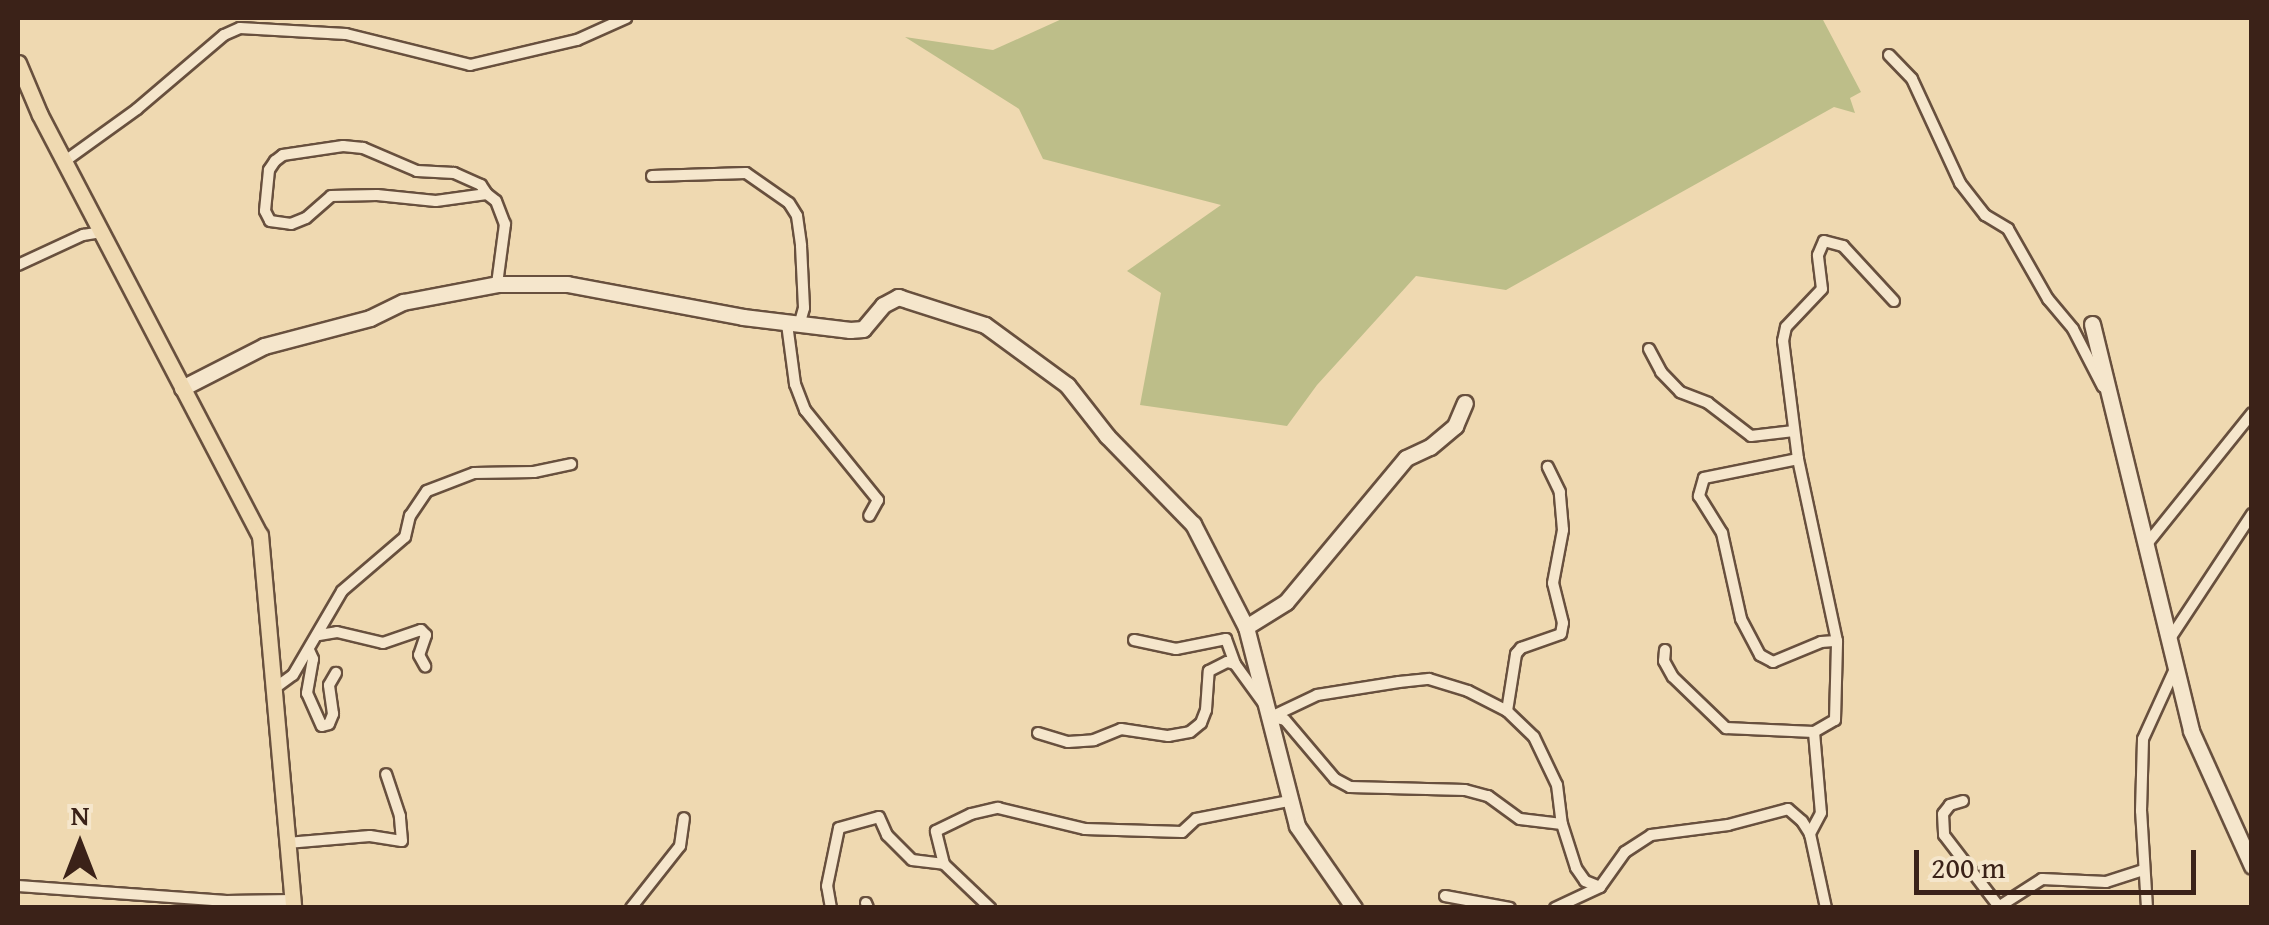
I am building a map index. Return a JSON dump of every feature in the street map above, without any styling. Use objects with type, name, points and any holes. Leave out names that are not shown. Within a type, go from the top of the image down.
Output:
[{"type":"main road","points":[[18,63],[64,161],[260,535],[293,904]]},
{"type":"street","points":[[64,161],[138,109],[224,35],[240,28],[346,34],[470,65],[577,40],[626,18]]},
{"type":"street","points":[[1889,54],[1912,79],[1960,182],[1985,215],[2008,229],[2048,299],[2073,328],[2112,406]]},
{"type":"street","points":[[487,194],[436,201],[330,196],[306,218],[292,224],[270,222],[265,211],[269,170],[282,155],[342,146],[362,148],[417,171],[454,173],[481,186],[496,200],[505,224],[497,284]]},
{"type":"street","points":[[652,176],[746,174],[788,203],[797,216],[804,308],[793,324],[795,384],[805,410],[878,500],[869,516]]},
{"type":"street","points":[[18,265],[83,235],[104,232]]},
{"type":"street","points":[[1665,650],[1664,661],[1673,677],[1726,728],[1814,732],[1836,720],[1837,641],[1798,460],[1783,341],[1786,327],[1822,289],[1820,246],[1832,241],[1843,246],[1894,300]]},
{"type":"street","points":[[182,388],[264,346],[370,318],[403,302],[497,284],[567,284],[793,324],[863,328],[884,305],[898,297],[938,307],[1006,336],[1067,385],[1107,436],[1194,524],[1246,627],[1271,712],[1289,801],[1306,841],[1354,908]]},
{"type":"street","points":[[2092,324],[2191,731],[2246,834],[2252,866]]},
{"type":"street","points":[[1649,349],[1660,372],[1680,392],[1708,403],[1752,436],[1794,431]]},
{"type":"street","points":[[1246,627],[1286,602],[1406,458],[1430,448],[1455,426],[1465,403]]},
{"type":"street","points":[[2146,544],[2252,413]]},
{"type":"street","points":[[1798,460],[1704,478],[1699,496],[1722,533],[1742,620],[1760,655],[1773,662],[1821,642],[1837,641]]},
{"type":"street","points":[[275,688],[292,675],[319,636],[342,592],[405,536],[410,516],[428,491],[474,472],[534,472],[571,464]]},
{"type":"street","points":[[1507,710],[1516,654],[1520,648],[1560,634],[1564,622],[1553,583],[1563,530],[1560,492],[1548,466]]},
{"type":"street","points":[[2169,640],[2252,514]]},
{"type":"street","points":[[319,636],[337,632],[383,643],[399,634],[421,630],[426,635],[418,654],[425,666]]},
{"type":"street","points":[[1134,640],[1189,648],[1226,639],[1235,664],[1255,696],[1284,720],[1335,779],[1350,787],[1465,790],[1488,796],[1520,819],[1562,824]]},
{"type":"street","points":[[309,650],[313,659],[307,693],[322,726],[329,724],[333,714],[329,685],[336,674]]},
{"type":"street","points":[[1038,733],[1068,742],[1094,740],[1121,730],[1168,736],[1190,732],[1201,723],[1206,710],[1209,671],[1215,664],[1235,664]]},
{"type":"street","points":[[2148,908],[2143,739],[2174,671]]},
{"type":"street","points":[[1271,712],[1317,696],[1429,679],[1507,710],[1534,737],[1557,785],[1562,824],[1576,868],[1585,880],[1600,887]]},
{"type":"street","points":[[1810,834],[1821,813],[1814,732]]},
{"type":"street","points":[[287,843],[370,836],[402,840],[400,816],[386,774]]},
{"type":"street","points":[[990,908],[944,864],[936,831],[971,814],[998,808],[1085,829],[1182,832],[1196,819],[1289,801]]},
{"type":"street","points":[[1963,801],[1950,805],[1944,814],[1944,836],[2000,907],[2042,879],[2106,882],[2144,870]]},
{"type":"street","points":[[1555,908],[1600,887],[1625,852],[1651,835],[1728,825],[1788,809],[1810,834],[1826,908]]},
{"type":"street","points":[[831,908],[827,886],[840,828],[879,817],[887,835],[912,860],[944,864]]},
{"type":"street","points":[[630,908],[680,846],[684,818]]},
{"type":"street","points":[[18,886],[293,904]]},
{"type":"street","points":[[1445,896],[1510,908]]},
{"type":"green space","points":[[1064,18],[1822,18],[1861,92],[1850,98],[1855,113],[1834,107],[1506,290],[1416,276],[1317,385],[1287,426],[1140,405],[1161,293],[1127,271],[1221,205],[1043,159],[1019,109],[905,37],[993,50]]}]
